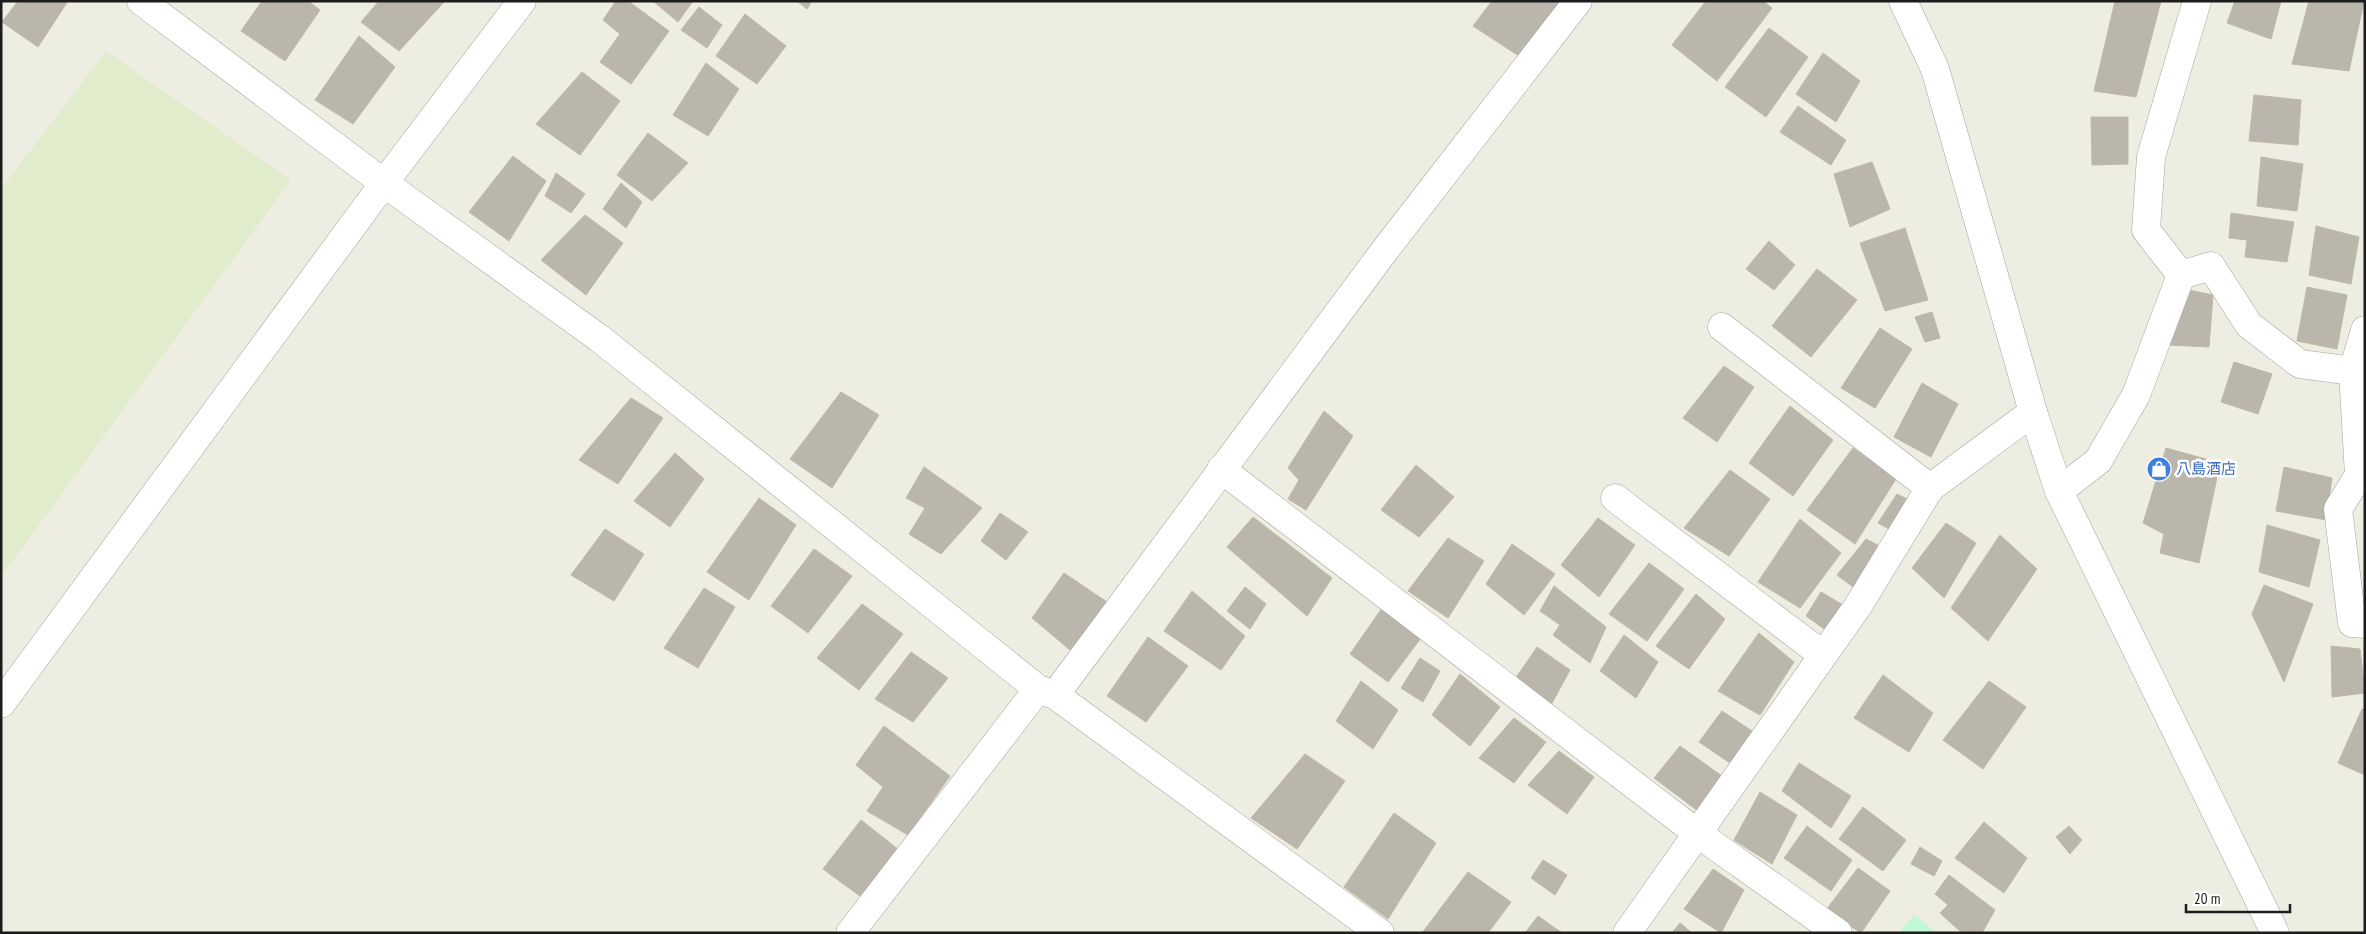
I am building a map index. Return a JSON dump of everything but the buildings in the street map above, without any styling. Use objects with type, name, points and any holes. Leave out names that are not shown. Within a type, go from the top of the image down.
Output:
[{"type":"street","points":[[141,1],[384,183],[599,338],[1046,692],[1380,933]]},
{"type":"street","points":[[1,704],[384,183],[522,1]]},
{"type":"street","points":[[850,933],[1046,692],[1221,469],[1391,242],[1578,1]]},
{"type":"street","points":[[1903,1],[1935,69],[2033,412],[2059,491],[2275,933]]},
{"type":"street","points":[[2181,275],[2146,230],[2151,158],[2197,1]]},
{"type":"street","points":[[2181,275],[2211,266],[2249,326],[2300,364],[2354,371]]},
{"type":"street","points":[[2059,491],[2098,461],[2136,395],[2181,275]]},
{"type":"street","points":[[1722,327],[1930,488]]},
{"type":"street","points":[[2365,330],[2354,371],[2358,475],[2338,509],[2352,623],[2365,624]]},
{"type":"street","points":[[1627,933],[1858,606],[1930,488],[2033,412]]},
{"type":"street","points":[[1221,469],[1697,833],[1838,933]]},
{"type":"street","points":[[1615,498],[1823,655]]},
{"type":"green space","points":[[106,51],[291,180],[1,577],[1,189]]},
{"type":"green space","points":[[1914,915],[1937,933],[1899,933]]},
{"type":"place","name":"八島酒店","points":[[2159,469]]}]
